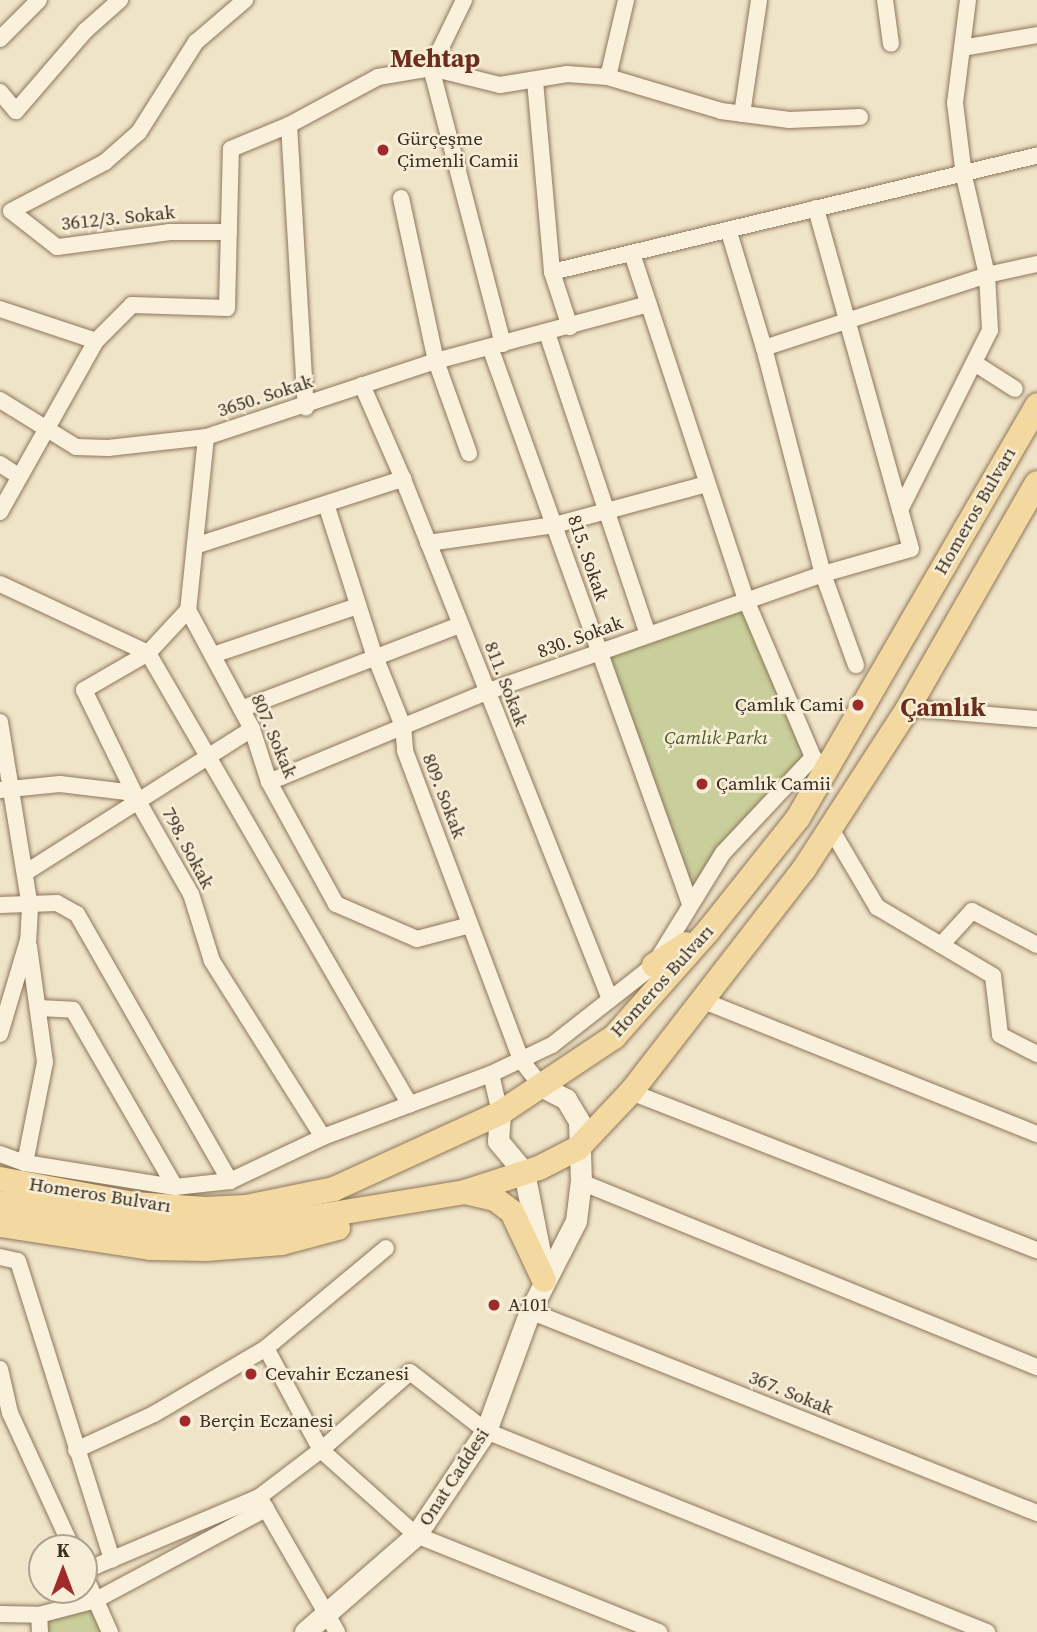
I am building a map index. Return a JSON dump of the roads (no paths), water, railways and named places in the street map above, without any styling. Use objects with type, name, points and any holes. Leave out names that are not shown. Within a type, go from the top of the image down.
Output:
[{"type":"main road","name":"Homeros Bulvarı","points":[[0,1179],[134,1204],[246,1207],[334,1189],[500,1112],[542,1087],[614,1037],[708,931],[798,818],[1037,405]]},
{"type":"main road","name":"Homeros Bulvarı","points":[[0,1202],[176,1230],[294,1222],[465,1192],[524,1172],[578,1148],[631,1092],[699,999],[755,935],[831,829],[908,708],[1037,483]]},
{"type":"main road","points":[[813,757],[853,724]]},
{"type":"main road","points":[[653,965],[708,931]]},
{"type":"main road","name":"Onat Caddesi","points":[[305,1632],[332,1624],[416,1535],[486,1431],[530,1311],[576,1221],[581,1182],[574,1109],[555,1091],[542,1087]]},
{"type":"main road","points":[[500,1112],[498,1141],[524,1172],[538,1226],[544,1280]]},
{"type":"main road","points":[[465,1192],[495,1199],[512,1212],[544,1280]]},
{"type":"main road","points":[[0,1225],[149,1248],[206,1249],[282,1244],[413,1201]]},
{"type":"street","points":[[0,39],[39,0]]},
{"type":"street","points":[[0,92],[16,111],[85,31],[120,0]]},
{"type":"street","name":"3612/3. Sokak","points":[[229,232],[170,232],[57,247],[11,211],[113,155],[139,132],[196,42],[246,0]]},
{"type":"street","points":[[431,68],[464,0]]},
{"type":"street","points":[[608,77],[626,0]]},
{"type":"street","points":[[742,114],[759,0]]},
{"type":"street","points":[[885,0],[891,44]]},
{"type":"street","points":[[900,510],[976,364],[990,330],[988,275],[964,176],[955,103],[968,0]]},
{"type":"street","points":[[962,48],[1037,35]]},
{"type":"street","points":[[0,512],[17,475],[47,430],[96,341],[132,305],[227,308],[231,149],[289,125],[378,77],[431,68],[500,85],[567,74],[608,77],[742,114],[789,120],[860,117]]},
{"type":"street","name":"815. Sokak","points":[[431,68],[497,345],[598,653],[689,901]]},
{"type":"street","points":[[535,81],[552,272],[570,327]]},
{"type":"street","points":[[289,125],[306,407]]},
{"type":"street","points":[[552,272],[729,232],[816,208],[964,176],[1037,156]]},
{"type":"street","points":[[401,198],[436,361],[469,453]]},
{"type":"street","points":[[816,208],[900,510]]},
{"type":"street","points":[[729,232],[764,348],[823,573],[856,665]]},
{"type":"street","points":[[0,1154],[25,1163],[174,1187],[230,1181],[323,1138],[491,1074],[552,1045],[653,965],[672,940],[689,901],[723,853],[813,757],[746,600],[632,253]]},
{"type":"street","points":[[764,348],[988,275],[1037,264]]},
{"type":"street","name":"3650. Sokak","points":[[0,400],[76,447],[108,448],[206,437],[306,407],[436,361],[649,304]]},
{"type":"street","points":[[0,309],[96,341]]},
{"type":"street","points":[[547,333],[604,512],[648,635]]},
{"type":"street","points":[[976,364],[1015,389]]},
{"type":"street","name":"811. Sokak","points":[[362,385],[403,479],[610,999]]},
{"type":"street","points":[[188,610],[206,437]]},
{"type":"street","points":[[0,464],[17,475]]},
{"type":"street","points":[[195,546],[403,479]]},
{"type":"street","points":[[428,542],[555,525],[707,484]]},
{"type":"street","name":"809. Sokak","points":[[326,504],[374,654],[402,726],[405,751],[521,1059],[542,1087]]},
{"type":"street","name":"830. Sokak","points":[[269,782],[486,692],[823,573],[911,549],[900,510]]},
{"type":"street","points":[[0,583],[148,653],[410,1105]]},
{"type":"street","points":[[213,655],[358,606]]},
{"type":"street","name":"798. Sokak","points":[[188,610],[148,653],[84,690],[139,803],[191,894],[212,961],[323,1138]]},
{"type":"street","name":"807. Sokak","points":[[188,610],[252,729],[269,782],[336,904],[417,939],[470,925]]},
{"type":"street","points":[[241,709],[374,654],[460,625]]},
{"type":"street","points":[[908,708],[1037,719]]},
{"type":"street","points":[[0,722],[6,789],[28,871],[28,940],[45,1062],[25,1163]]},
{"type":"street","points":[[28,871],[209,759],[252,729]]},
{"type":"street","points":[[6,789],[60,783],[127,792],[139,803]]},
{"type":"street","points":[[831,829],[877,907],[993,976],[1000,1035],[1037,1054]]},
{"type":"street","points":[[0,905],[30,907],[57,903],[77,914],[230,1181]]},
{"type":"street","points":[[941,945],[972,911],[1037,945]]},
{"type":"street","points":[[0,1034],[28,940]]},
{"type":"street","points":[[699,999],[1037,1134]]},
{"type":"street","points":[[38,1008],[73,1010],[174,1187]]},
{"type":"street","points":[[491,1074],[500,1112]]},
{"type":"street","points":[[631,1092],[1037,1250]]},
{"type":"street","points":[[581,1182],[1037,1367]]},
{"type":"street","points":[[76,1450],[154,1414],[266,1348],[386,1248]]},
{"type":"street","points":[[0,1257],[18,1261],[112,1560]]},
{"type":"street","name":"367. Sokak","points":[[530,1311],[1037,1514]]},
{"type":"street","points":[[266,1348],[321,1450],[416,1535],[659,1632]]},
{"type":"street","points":[[0,1369],[5,1412],[65,1534]]},
{"type":"street","points":[[98,1599],[262,1503],[410,1372],[486,1431],[987,1632]]},
{"type":"street","points":[[98,1566],[262,1503]]},
{"type":"street","points":[[262,1503],[332,1624]]},
{"type":"street","points":[[0,1614],[39,1615],[81,1604]]},
{"type":"street","points":[[98,1604],[110,1632]]},
{"type":"street","points":[[39,1615],[40,1632]]},
{"type":"place","name":"Gürçeşme Çimenli Camii","points":[[383,150]]},
{"type":"place","name":"Çamlık Cami","points":[[858,705]]},
{"type":"place","name":"Çamlık Camii","points":[[702,784]]},
{"type":"place","name":"A101","points":[[494,1305]]},
{"type":"place","name":"Cevahir Eczanesi","points":[[251,1374]]},
{"type":"place","name":"Berçin Eczanesi","points":[[185,1421]]},
{"type":"district","name":"Mehtap","points":[[435,59]]},
{"type":"district","name":"Çamlık","points":[[943,708]]},
{"type":"park label","name":"Çamlık Parkı","points":[[716,738]]}]
